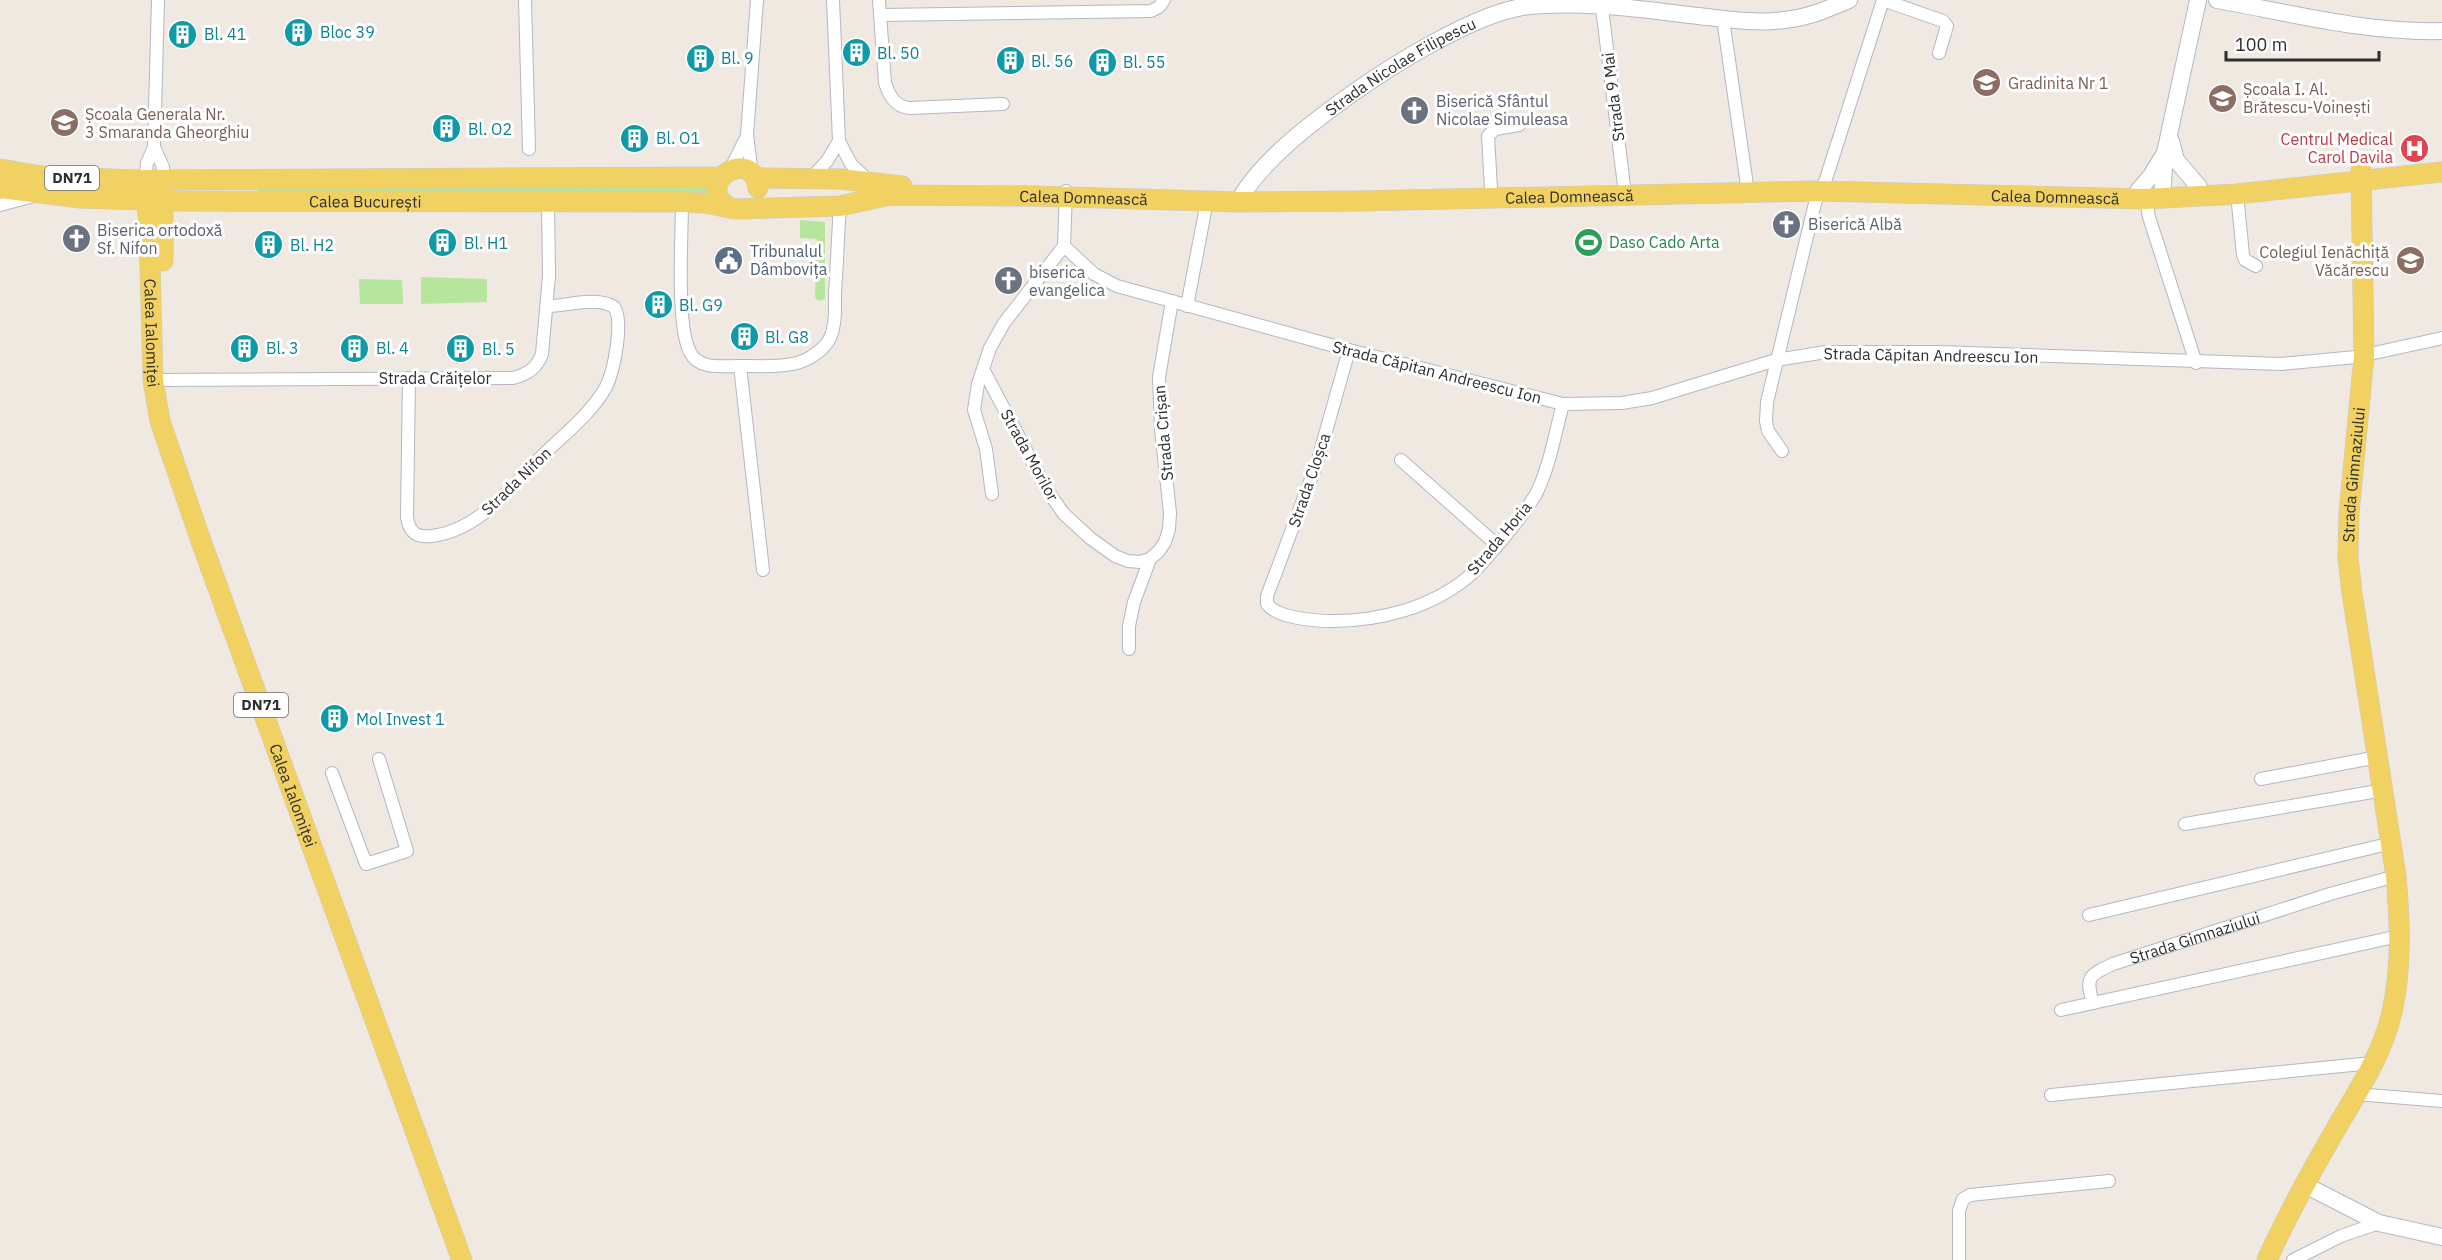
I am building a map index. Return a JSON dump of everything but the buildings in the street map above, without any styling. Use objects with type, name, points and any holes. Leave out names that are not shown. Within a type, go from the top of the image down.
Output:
[{"type":"main road","name":"Calea Domnească","points":[[2236,189],[2300,188],[2361,181],[2442,161]]},
{"type":"main road","name":"Calea București","points":[[0,169],[155,190],[548,202],[705,203],[738,208],[840,206]]},
{"type":"main road","points":[[742,169],[754,176],[758,192],[756,198],[738,208],[725,205],[718,195],[718,182],[726,173],[742,169]]},
{"type":"main road","points":[[2361,181],[2442,172]]},
{"type":"main road","name":"Calea București","points":[[0,188],[39,195],[726,173]]},
{"type":"main road","name":"Calea Domnească","points":[[754,176],[811,178],[891,186],[1207,201],[1241,197],[1491,189],[1624,190]]},
{"type":"main road","name":"Calea Domnească","points":[[840,206],[890,195],[1066,193],[1369,201],[1624,190],[1821,186],[2147,193],[2361,181]]},
{"type":"main road","name":"Strada Gimnaziului","points":[[2267,1260],[2372,1063],[2392,1013],[2400,936],[2392,843],[2361,654],[2348,557],[2349,513],[2364,356],[2361,181]]},
{"type":"main road","points":[[2147,193],[2199,187],[2236,189]]},
{"type":"main road","name":"Calea Ialomiței","points":[[155,190],[160,421],[462,1260]]},
{"type":"main road","name":"Calea Ialomiței","points":[[158,380],[202,508],[474,1260]]},
{"type":"street","points":[[155,190],[147,163],[154,147],[158,0]]},
{"type":"street","points":[[525,0],[529,149]]},
{"type":"street","points":[[754,176],[747,135],[757,0]]},
{"type":"street","points":[[833,0],[839,141],[851,164],[872,183]]},
{"type":"street","points":[[879,0],[885,82],[888,93],[898,104],[910,108],[1003,104]]},
{"type":"street","points":[[880,15],[1151,11],[1159,7],[1164,0]]},
{"type":"street","points":[[1782,451],[1768,431],[1766,421],[1776,360],[1821,186],[1883,0],[1943,21],[1947,26],[1939,53]]},
{"type":"street","points":[[2147,193],[2165,153],[2198,0]]},
{"type":"street","points":[[2217,0],[2347,23],[2420,31],[2442,31]]},
{"type":"street","name":"Strada Nicolae Filipescu","points":[[1241,197],[1273,159],[1347,97],[1386,71],[1449,35],[1474,23],[1519,7],[1601,2],[1723,19],[1785,20],[1837,2]]},
{"type":"street","name":"Strada 9 Mai","points":[[1601,2],[1624,190]]},
{"type":"street","points":[[1723,19],[1748,187]]},
{"type":"street","points":[[1491,189],[1488,136],[1495,129],[1519,125]]},
{"type":"street","points":[[2170,131],[2174,156],[2199,187]]},
{"type":"street","points":[[726,173],[747,135]]},
{"type":"street","points":[[811,178],[827,161],[839,141]]},
{"type":"street","points":[[154,147],[163,167],[155,190]]},
{"type":"street","points":[[2165,153],[2151,176],[2147,193],[2164,267],[2196,363]]},
{"type":"street","points":[[2236,189],[2243,255],[2245,260],[2256,266]]},
{"type":"street","points":[[992,494],[986,449],[974,410],[975,396],[990,348],[1004,323],[1064,246],[1066,193]]},
{"type":"street","points":[[0,205],[39,195]]},
{"type":"street","points":[[1187,306],[1207,201]]},
{"type":"street","name":"Strada Crăițelor","points":[[158,380],[513,378],[523,375],[539,362],[542,354],[548,306],[548,202]]},
{"type":"street","points":[[673,203],[684,336],[687,347],[691,355],[703,365],[740,366],[802,362],[813,356],[828,342],[832,335],[834,314],[840,206]]},
{"type":"street","name":"Strada Căpitan Andreescu Ion","points":[[1064,246],[1094,274],[1105,280],[1187,306],[1563,404],[1622,403],[1652,398],[1776,360],[1826,352],[1995,354],[2196,363],[2304,364],[2364,356],[2442,338]]},
{"type":"street","name":"Strada Crișan","points":[[1129,649],[1129,626],[1134,602],[1150,559],[1165,542],[1170,522],[1159,377],[1172,301]]},
{"type":"street","name":"Strada Nifon","points":[[410,378],[406,517],[408,527],[412,533],[419,536],[445,534],[477,518],[498,502],[589,410],[607,385],[617,337],[618,317],[614,306],[598,303],[548,306]]},
{"type":"street","name":"Strada Cloșca","points":[[1270,608],[1267,604],[1267,596],[1317,463],[1349,350]]},
{"type":"street","points":[[740,366],[763,570]]},
{"type":"street","name":"Strada Morilor","points":[[983,369],[1046,488],[1063,513],[1090,538],[1115,556],[1128,561],[1140,562],[1150,559]]},
{"type":"street","name":"Strada Horia","points":[[1270,608],[1321,621],[1375,618],[1410,609],[1445,593],[1468,577],[1497,545],[1536,493],[1544,476],[1563,404]]},
{"type":"street","points":[[1401,460],[1497,545]]},
{"type":"street","points":[[2261,779],[2378,757]]},
{"type":"street","points":[[332,773],[366,864],[407,851],[379,759]]},
{"type":"street","points":[[2185,825],[2384,789]]},
{"type":"street","points":[[2089,915],[2392,843]]},
{"type":"street","name":"Strada Gimnaziului","points":[[2093,1003],[2088,982],[2091,976],[2113,964],[2330,894],[2396,876]]},
{"type":"street","points":[[2061,1010],[2400,936]]},
{"type":"street","points":[[2051,1095],[2372,1063]]},
{"type":"street","points":[[2356,1094],[2369,1097],[2442,1101]]},
{"type":"street","points":[[1959,1260],[1959,1211],[1963,1199],[1970,1195],[2109,1181]]},
{"type":"street","points":[[2305,1185],[2379,1223],[2442,1237]]},
{"type":"street","points":[[2293,1260],[2341,1236],[2379,1223]]},
{"type":"green space","points":[[263,183],[713,184],[714,197],[255,194]]},
{"type":"green space","points":[[800,220],[825,222],[825,299],[818,301],[815,297],[817,239],[800,238]]},
{"type":"green space","points":[[421,277],[487,279],[487,302],[421,304]]},
{"type":"green space","points":[[359,279],[402,280],[403,304],[360,304]]},
{"type":"place","name":"Bloc 39","points":[[299,32]]},
{"type":"place","name":"Bl. 41","points":[[183,34]]},
{"type":"place","name":"Bl. 50","points":[[856,53]]},
{"type":"place","name":"Bl. 9","points":[[700,58]]},
{"type":"place","name":"Bl. 56","points":[[1010,61]]},
{"type":"place","name":"Bl. 55","points":[[1102,62]]},
{"type":"place","name":"Gradinita Nr 1","points":[[1987,83]]},
{"type":"place","name":"Școala I. Al. Brătescu-Voinești","points":[[2222,98]]},
{"type":"place","name":"Biserică Sfântul Nicolae Simuleasa","points":[[1415,110]]},
{"type":"place","name":"Școala Generala Nr. 3 Smaranda Gheorghiu","points":[[64,123]]},
{"type":"place","name":"Bl. O2","points":[[447,129]]},
{"type":"place","name":"Bl. O1","points":[[635,138]]},
{"type":"place","name":"Centrul Medical Carol Davila","points":[[2414,148]]},
{"type":"place","name":"Biserică Albă","points":[[1787,224]]},
{"type":"place","name":"Biserica ortodoxă Sf. Nifon","points":[[76,239]]},
{"type":"place","name":"Daso Cado Arta","points":[[1588,242]]},
{"type":"place","name":"Bl. H1","points":[[443,243]]},
{"type":"place","name":"Bl. H2","points":[[269,245]]},
{"type":"place","name":"Tribunalul Dâmbovița","points":[[729,260]]},
{"type":"place","name":"Colegiul Ienăchiță Văcărescu","points":[[2410,261]]},
{"type":"place","name":"biserica evangelica","points":[[1008,281]]},
{"type":"place","name":"Bl. G9","points":[[658,305]]},
{"type":"place","name":"Bl. G8","points":[[744,337]]},
{"type":"place","name":"Bl. 3","points":[[245,348]]},
{"type":"place","name":"Bl. 4","points":[[355,348]]},
{"type":"place","name":"Bl. 5","points":[[461,349]]},
{"type":"place","name":"Mol Invest 1","points":[[335,719]]}]
